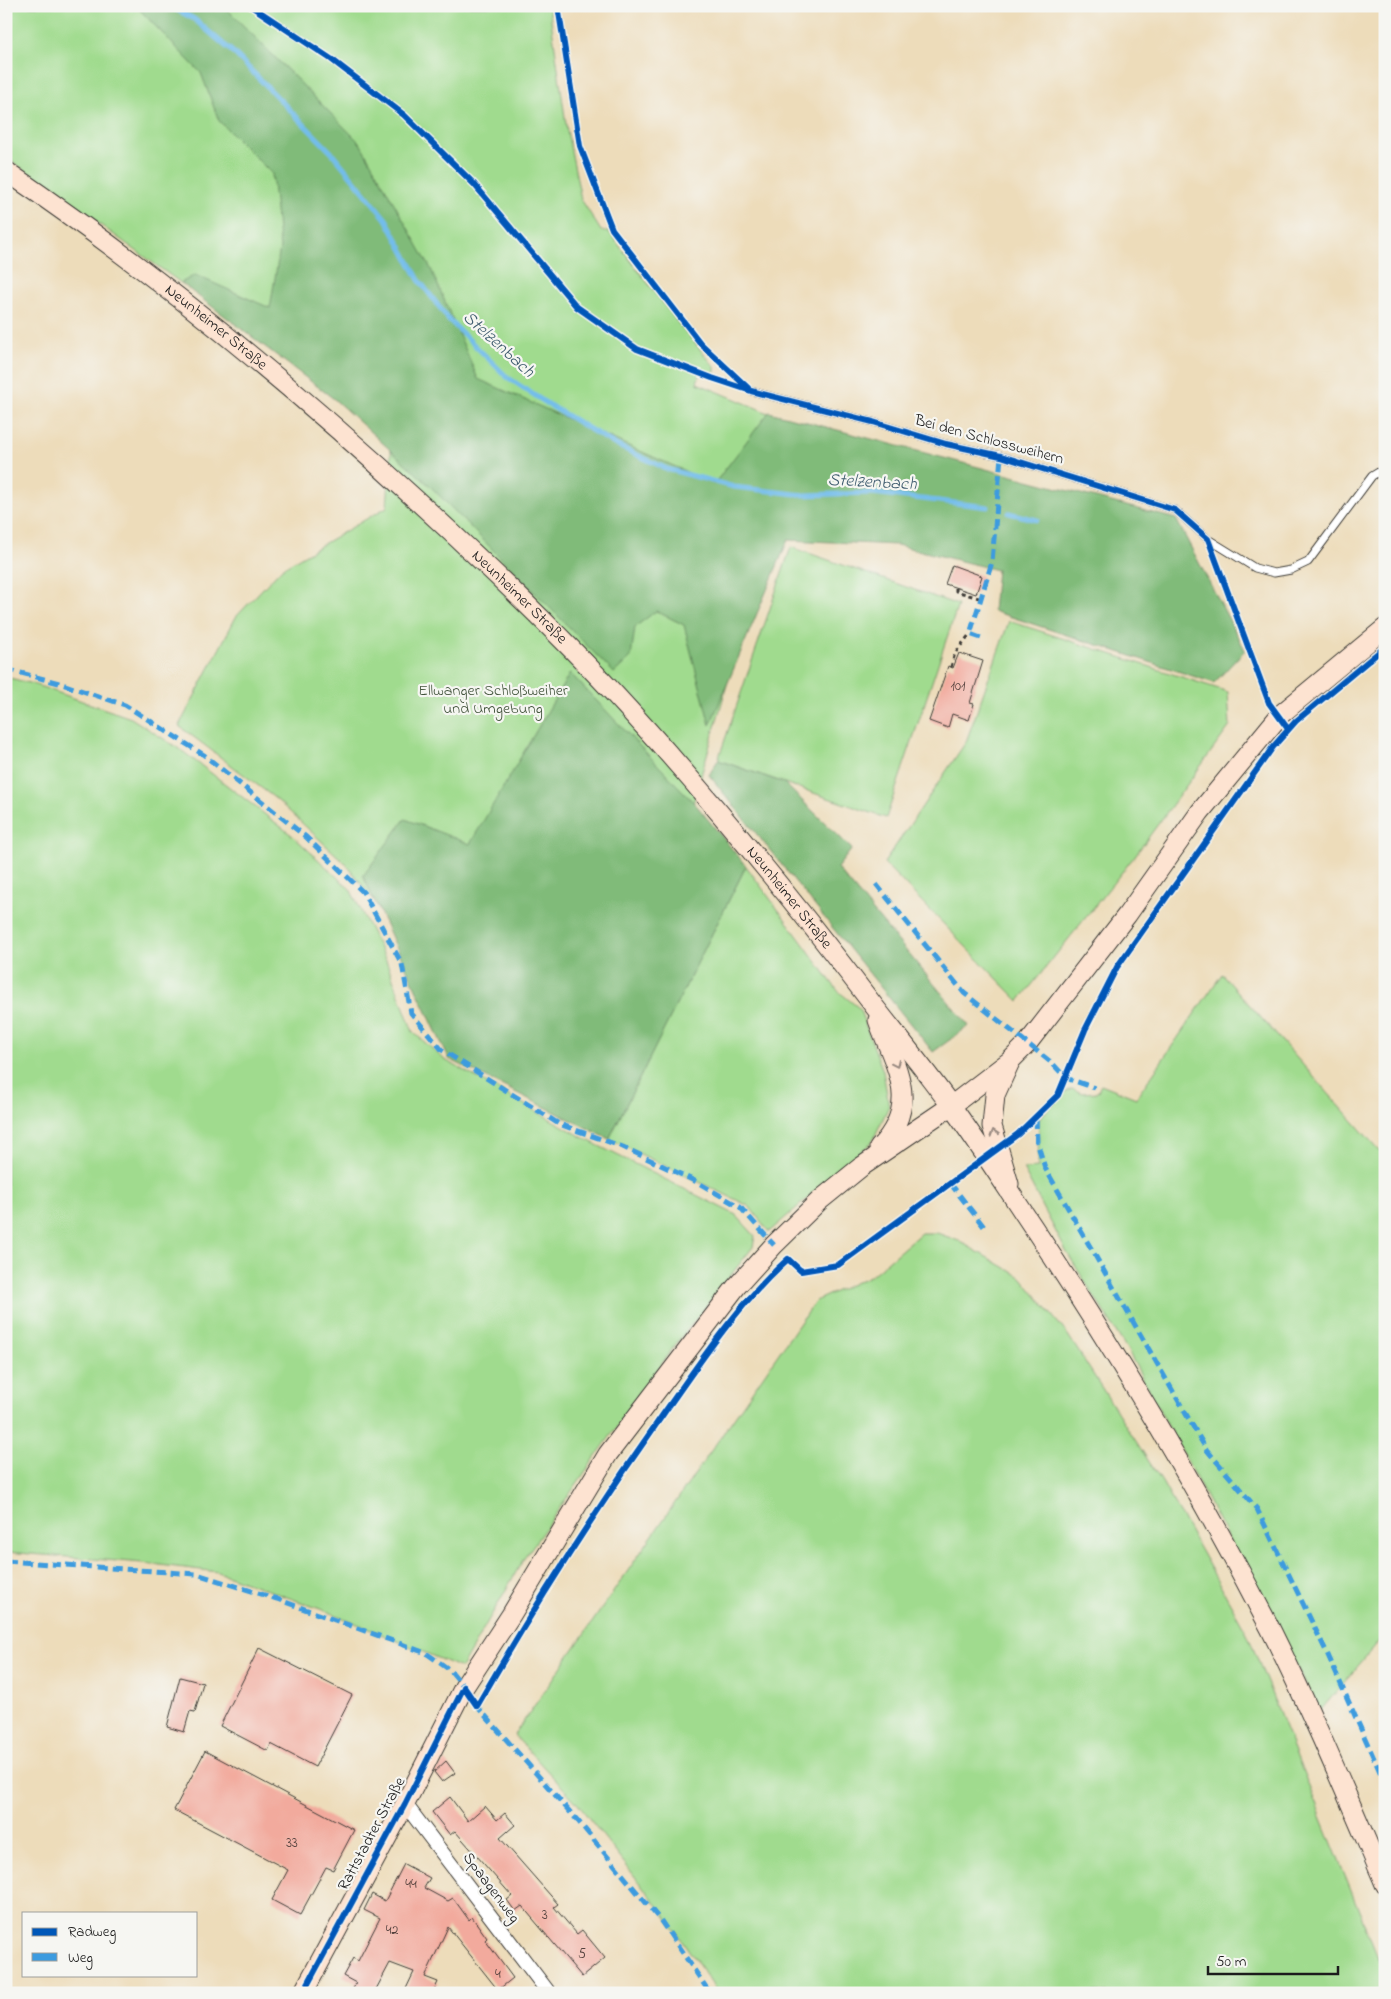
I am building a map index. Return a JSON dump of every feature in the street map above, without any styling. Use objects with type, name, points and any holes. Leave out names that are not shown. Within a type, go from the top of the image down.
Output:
[{"type":"street","name":"Neunheimer Straße","points":[[6,171],[135,264],[348,437],[528,606],[608,686],[719,813],[796,906],[951,1106],[1071,1284],[1149,1411],[1214,1524],[1270,1630],[1343,1787],[1385,1884]]},
{"type":"street","points":[[861,1167],[951,1106],[1011,1060],[1027,1044],[1127,915],[1200,812],[1280,715],[1385,628]]},
{"type":"street","points":[[861,1167],[893,1133],[900,1113],[903,1090],[900,1073],[871,1002]]},
{"type":"street","points":[[1011,1060],[995,1095],[992,1126],[1012,1197]]},
{"type":"street","name":"Rattstadter Straße","points":[[303,1993],[405,1804],[464,1686],[511,1615],[608,1454],[742,1280],[774,1244],[819,1201],[861,1167]]},
{"type":"street","name":"Spaagenweg","points":[[405,1804],[549,1993]]},
{"type":"lane","name":"Bei den Schlossweihern","points":[[752,391],[873,422],[946,444],[1001,456],[1175,510],[1208,539],[1255,568],[1274,573],[1291,570],[1308,562],[1372,476],[1385,468]]},
{"type":"path","points":[[956,588],[956,591],[982,600]]},
{"type":"path","points":[[951,668],[955,653],[970,634]]},
{"type":"green space","name":"Ellwanger Schloßweiher und Umgebung","points":[[6,6],[549,6],[567,131],[581,199],[601,231],[609,232],[678,323],[715,367],[715,372],[708,375],[700,372],[697,383],[790,422],[774,520],[691,811],[397,930],[346,864],[276,799],[179,726],[236,617],[282,568],[387,507],[392,440],[184,281],[181,283],[6,157]]},
{"type":"green space","points":[[136,6],[224,6],[360,143],[431,269],[478,379],[714,484],[769,412],[1176,519],[1245,650],[1214,683],[993,611],[997,570],[897,545],[788,540],[710,725],[684,625],[656,611],[635,627],[631,657],[614,673],[429,485],[334,399],[181,283],[195,275],[270,308],[280,248],[272,174],[219,121],[201,73]]},
{"type":"green space","points":[[791,547],[958,605],[886,818],[718,760]]},
{"type":"green space","points":[[1009,621],[1228,692],[1230,726],[1134,857],[1019,1001],[884,863],[966,742]]},
{"type":"green space","points":[[570,673],[697,806],[746,866],[609,1139],[449,1059],[363,876],[405,819],[470,844]]},
{"type":"green space","points":[[6,677],[33,684],[131,718],[181,750],[293,836],[350,889],[386,960],[413,1032],[445,1060],[593,1143],[736,1215],[755,1236],[753,1247],[672,1349],[523,1560],[461,1668],[334,1614],[218,1572],[143,1563],[6,1552]]},
{"type":"green space","points":[[718,760],[784,783],[852,849],[837,868],[969,1026],[933,1052],[709,775]]},
{"type":"green space","points":[[746,866],[838,991],[859,1008],[883,1071],[889,1106],[872,1142],[769,1232],[749,1206],[609,1139]]},
{"type":"green space","points":[[1222,974],[1385,1157],[1385,1634],[1320,1711],[1128,1351],[1066,1251],[1023,1169],[1038,1168],[1039,1119],[1064,1092],[1073,1089],[1082,1093],[1098,1092],[1101,1084],[1136,1098]]},
{"type":"green space","points":[[921,1233],[937,1233],[959,1241],[1021,1277],[1068,1335],[1162,1482],[1247,1633],[1385,1975],[1385,1993],[718,1993],[662,1911],[577,1803],[514,1735],[815,1301],[872,1275]]},
{"type":"building","points":[[952,565],[982,576],[976,594],[945,584]]},
{"type":"building","points":[[959,653],[983,661],[970,703],[974,704],[969,720],[952,714],[948,728],[929,721],[948,666],[953,668]]},
{"type":"building","points":[[259,1648],[352,1695],[315,1767],[271,1744],[268,1751],[220,1726]]},
{"type":"building","points":[[180,1677],[203,1683],[195,1712],[190,1711],[184,1732],[167,1727]]},
{"type":"building","points":[[205,1751],[354,1830],[333,1870],[326,1867],[300,1915],[272,1900],[288,1870],[174,1810]]},
{"type":"building","points":[[446,1761],[455,1773],[442,1782],[434,1772]]},
{"type":"building","points":[[450,1797],[468,1821],[485,1806],[497,1820],[505,1813],[515,1825],[500,1838],[558,1904],[554,1907],[577,1934],[582,1930],[605,1958],[582,1977],[522,1906],[515,1911],[507,1900],[512,1896],[455,1831],[450,1835],[432,1812]]},
{"type":"building","points":[[404,1864],[430,1878],[424,1888],[448,1901],[453,1898],[469,1920],[472,1917],[487,1938],[485,1940],[513,1978],[498,1990],[448,1927],[425,1977],[438,1982],[433,1993],[404,1993],[414,1972],[390,1963],[374,1993],[351,1993],[356,1983],[343,1976],[353,1958],[358,1961],[380,1918],[364,1910],[372,1894],[385,1901]]},
{"type":"waterway","name":"Stelzenbach","points":[[170,6],[194,19],[235,54],[333,154],[386,219],[419,280],[449,320],[507,377],[546,403],[616,445],[667,469],[734,487],[804,495],[872,493],[988,507]]},
{"type":"waterway","name":"Stelzenbach","points":[[1009,513],[1037,520]]},
{"type":"marked path","points":[[981,638],[970,634],[992,562],[1001,456]]},
{"type":"marked path","points":[[6,669],[59,683],[125,705],[204,755],[306,837],[363,892],[402,964],[411,1013],[442,1050],[559,1124],[623,1147],[697,1182],[740,1207],[774,1245]]},
{"type":"marked path","points":[[876,884],[964,993],[1052,1063],[1066,1078],[1095,1088]]},
{"type":"marked path","points":[[1036,1118],[1037,1142],[1045,1168],[1206,1449],[1257,1509],[1327,1653],[1385,1783]]},
{"type":"marked path","points":[[950,1183],[985,1228]]},
{"type":"marked path","points":[[6,1561],[197,1574],[277,1599],[426,1653],[450,1670],[466,1689]]},
{"type":"marked path","points":[[475,1704],[578,1821],[661,1921],[710,1993]]},
{"type":"cycle path","points":[[251,6],[331,59],[404,115],[474,184],[577,307],[637,349],[751,391],[873,422],[946,444],[1001,456],[1175,510],[1208,539],[1269,703],[1288,729]]},
{"type":"cycle path","points":[[558,6],[580,146],[612,229],[701,344],[748,388]]},
{"type":"cycle path","points":[[464,1687],[477,1706],[544,1594],[639,1449],[722,1332],[770,1276],[788,1259],[801,1271],[838,1265],[1018,1134],[1058,1095],[1085,1030],[1117,967],[1273,747],[1296,721],[1385,647]]},
{"type":"cycle path","points":[[303,1993],[405,1804],[464,1687]]}]
